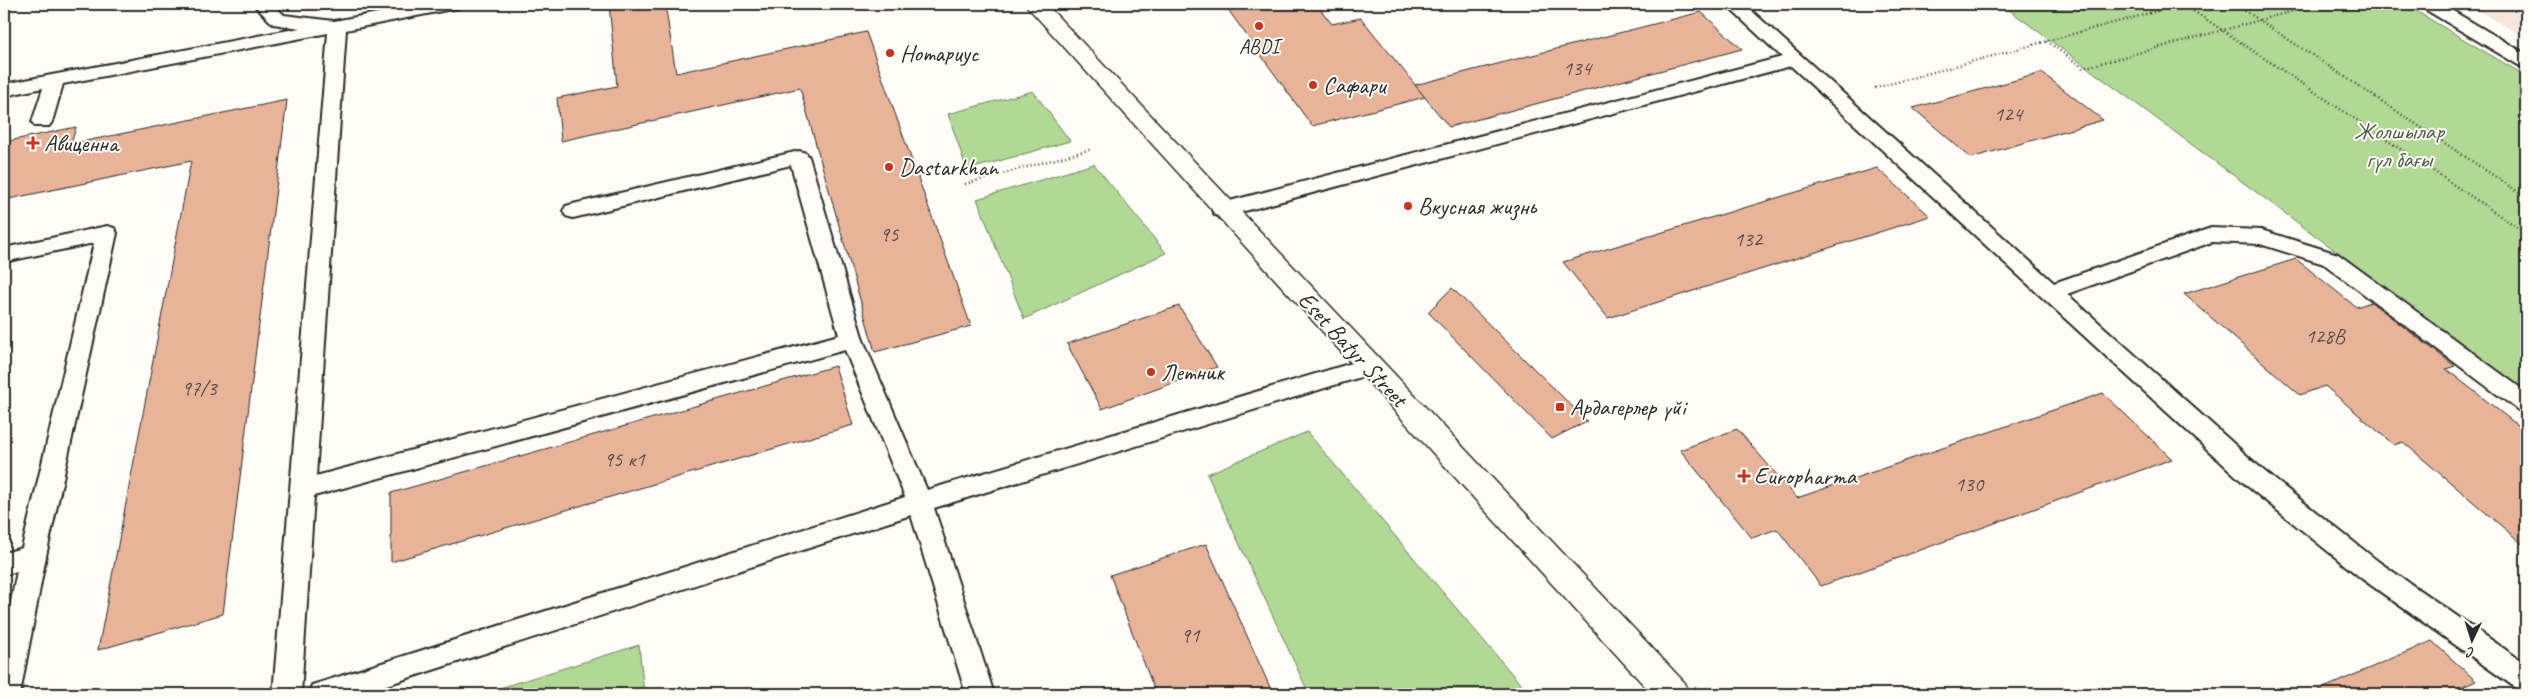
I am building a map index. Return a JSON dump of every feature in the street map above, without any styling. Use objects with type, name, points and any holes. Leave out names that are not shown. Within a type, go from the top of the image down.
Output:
[{"type":"street","name":"Eset Batyr Street","points":[[1035,4],[1222,210],[1673,694]]},
{"type":"lane","points":[[262,4],[279,20],[337,27]]},
{"type":"lane","points":[[4,90],[452,4]]},
{"type":"lane","points":[[1734,4],[2254,478],[2370,570],[2526,679]]},
{"type":"lane","points":[[2429,4],[2526,62]]},
{"type":"lane","points":[[287,694],[337,27]]},
{"type":"lane","points":[[1222,210],[1796,59]]},
{"type":"lane","points":[[42,122],[55,80]]},
{"type":"lane","points":[[573,211],[799,157],[852,340],[920,502],[980,694]]},
{"type":"lane","points":[[4,255],[107,233],[33,556],[6,694]]},
{"type":"lane","points":[[2051,292],[2211,235],[2261,236],[2331,259],[2526,404]]},
{"type":"lane","points":[[303,489],[852,340]]},
{"type":"lane","points":[[322,694],[920,502],[1369,366]]},
{"type":"lane","points":[[4,564],[33,556]]},
{"type":"path","points":[[1838,98],[2183,4],[2526,233]]},
{"type":"path","points":[[2235,4],[2526,197]]},
{"type":"path","points":[[2047,41],[2083,68],[2319,4]]},
{"type":"path","points":[[965,184],[1092,148]]},
{"type":"shaded area","points":[[2466,4],[2526,4],[2526,38]]},
{"type":"green space","name":"Жолшылар гүл бағы","points":[[2001,4],[2404,4],[2526,76],[2526,391]]},
{"type":"green space","points":[[1033,91],[1070,141],[967,170],[948,114]]},
{"type":"green space","points":[[1094,164],[1166,253],[1024,319],[977,199]]},
{"type":"green space","points":[[1307,432],[1529,694],[1309,694],[1207,474]]},
{"type":"green space","points":[[639,645],[644,694],[480,694]]},
{"type":"building","points":[[609,4],[665,4],[676,73],[866,32],[971,326],[875,352],[800,88],[561,141],[557,98],[617,86]]},
{"type":"building","points":[[1224,4],[1316,4],[1332,24],[1361,18],[1425,97],[1312,126]]},
{"type":"building","points":[[1701,12],[1742,49],[1449,127],[1415,85]]},
{"type":"building","points":[[2042,73],[2103,120],[1971,158],[1913,108]]},
{"type":"building","points":[[287,100],[223,614],[98,650],[191,161],[4,200],[4,142],[76,127],[71,144]]},
{"type":"building","points":[[1877,168],[1930,216],[1608,318],[1563,262]]},
{"type":"building","points":[[2296,259],[2356,307],[2371,302],[2455,366],[2446,369],[2526,432],[2526,547],[2403,442],[2394,445],[2325,386],[2300,395],[2184,294]]},
{"type":"building","points":[[1452,288],[1587,421],[1552,439],[1428,312]]},
{"type":"building","points":[[1179,306],[1217,367],[1102,409],[1067,344]]},
{"type":"building","points":[[835,366],[853,425],[391,562],[391,493]]},
{"type":"building","points":[[2103,393],[2172,459],[1821,586],[1777,529],[1752,538],[1680,450],[1737,429],[1797,498]]},
{"type":"building","points":[[1206,544],[1273,694],[1156,694],[1110,575]]},
{"type":"building","points":[[2432,641],[2476,681],[2447,694],[2310,694]]},
{"type":"place","name":"ABDI","points":[[1259,26]]},
{"type":"place","name":"Нотариус","points":[[890,53]]},
{"type":"place","name":"Сафари","points":[[1313,85]]},
{"type":"place","name":"Авиценна","points":[[33,143]]},
{"type":"place","name":"Dastarkhan","points":[[889,167]]},
{"type":"place","name":"Вкусная жизнь","points":[[1408,206]]},
{"type":"place","name":"Летник","points":[[1151,372]]},
{"type":"place","name":"Ардагерлер үйі","points":[[1560,407]]},
{"type":"place","name":"Europharma","points":[[1744,476]]}]
